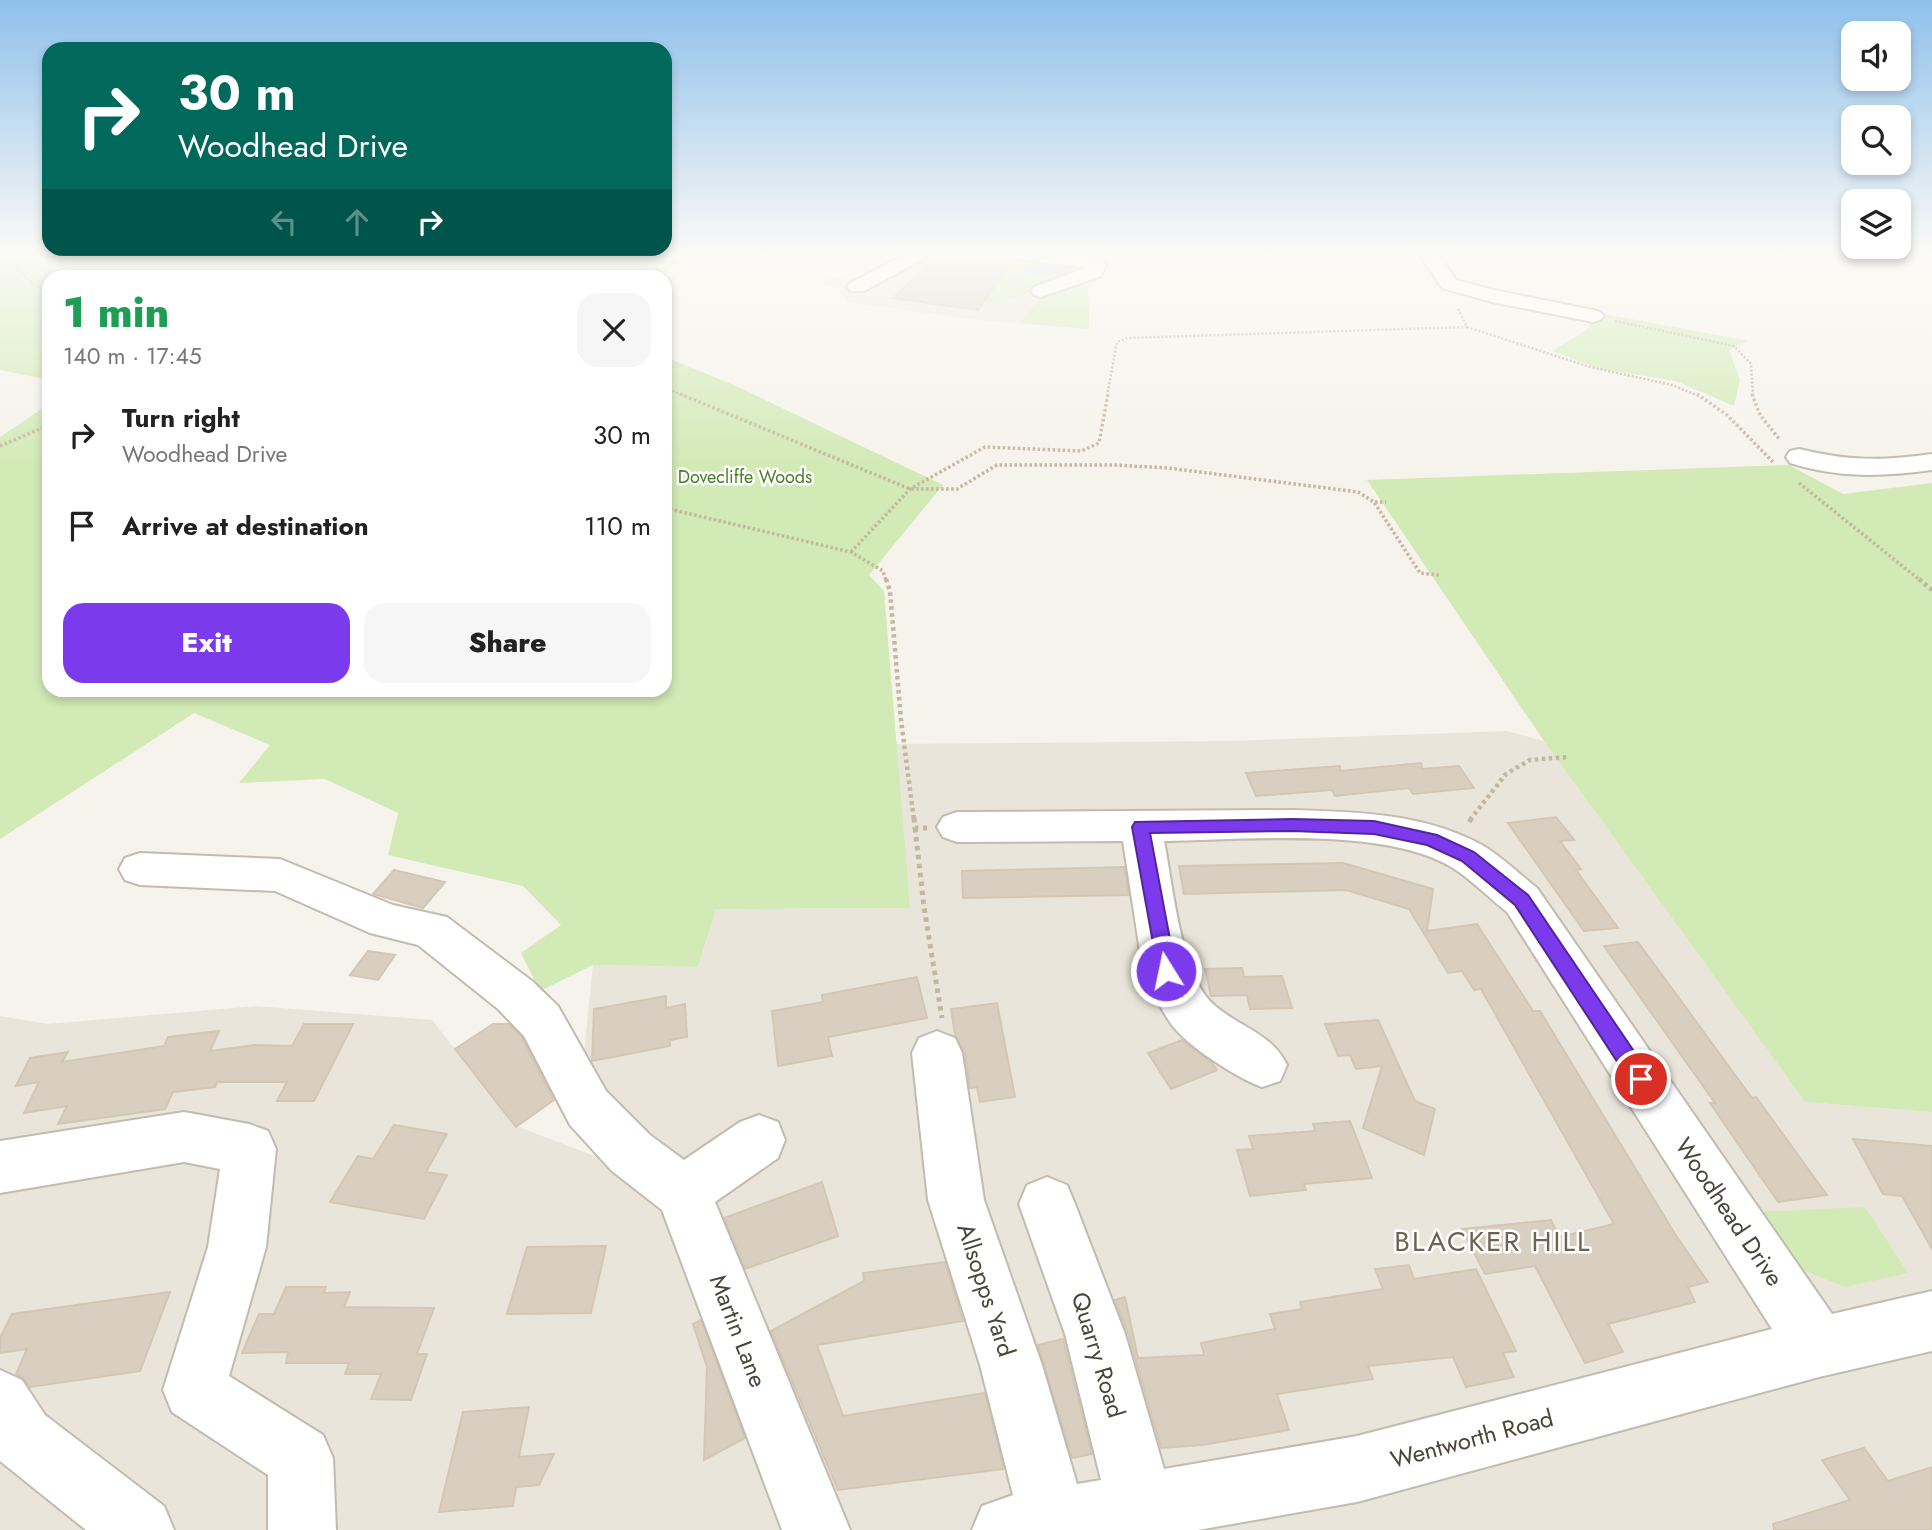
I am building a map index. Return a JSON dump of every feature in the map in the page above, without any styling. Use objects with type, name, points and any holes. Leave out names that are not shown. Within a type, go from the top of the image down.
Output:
[{"type":"street","points":[[1791,468],[1874,470],[1932,462]]},
{"type":"street","name":"Woodhead Drive","points":[[936,827],[1292,825],[1374,828],[1431,839],[1468,857],[1522,900],[1819,1347]]},
{"type":"street","points":[[1141,827],[1166,971],[1195,1018],[1262,1065]]},
{"type":"street","points":[[140,869],[280,875],[386,921],[431,930],[515,995],[541,1021],[588,1108],[631,1153],[683,1192],[759,1140]]},
{"type":"street","name":"Allsopps Yard","points":[[937,1053],[956,1200],[1011,1364],[1030,1526]]},
{"type":"street","points":[[0,1167],[184,1138],[249,1149],[237,1247],[194,1390],[300,1458],[302,1530]]},
{"type":"street","name":"Martin Lane","points":[[683,1192],[816,1530]]},
{"type":"street","name":"Quarry Road","points":[[1047,1204],[1095,1334],[1142,1508]]},
{"type":"street","name":"Wentworth Road","points":[[1030,1526],[1357,1469],[1819,1347],[1932,1321]]},
{"type":"street","points":[[0,1402],[22,1438],[140,1530]]},
{"type":"path","points":[[1628,323],[1734,346],[1751,364],[1752,397],[1764,426],[1791,468]]},
{"type":"path","points":[[851,552],[911,489],[985,447],[1081,452],[1099,443],[1117,342],[1128,338],[1466,327],[1590,368],[1672,385],[1696,394],[1727,415],[1791,468],[1932,590]]},
{"type":"path","points":[[672,391],[911,489],[957,489],[997,465],[1114,465],[1168,468],[1358,492],[1374,502],[1420,573],[1439,575]]},
{"type":"path","points":[[0,446],[42,428]]},
{"type":"path","points":[[1374,502],[1386,502]]},
{"type":"path","points":[[672,510],[851,552],[883,571],[890,591],[901,720],[936,827],[924,907],[936,975]]},
{"type":"path","points":[[1450,848],[1506,774],[1530,760],[1568,757]]},
{"type":"shaded area","points":[[1019,323],[1089,323],[1089,329]]},
{"type":"shaded area","points":[[1507,731],[1544,741],[1805,1102],[1932,1112],[1932,1530],[0,1530],[0,1016],[48,1024],[256,1006],[432,1020],[516,1126],[618,1165],[646,1140],[583,1062],[593,965],[698,967],[716,909],[910,908],[894,744],[1229,741]]},
{"type":"green space","points":[[0,323],[42,323],[42,379],[0,370]]},
{"type":"green space","points":[[1024,323],[1089,323],[1089,329]]},
{"type":"green space","points":[[1590,323],[1655,323],[1749,341],[1729,350],[1740,380],[1734,406],[1676,381],[1600,369],[1552,351],[1587,330]]},
{"type":"green space","name":"Dovecliffe Woods","points":[[672,360],[734,385],[943,485],[869,575],[884,591],[910,908],[716,909],[698,967],[593,965],[540,991],[521,953],[561,925],[523,886],[388,855],[398,813],[325,779],[239,783],[270,745],[194,713],[0,839],[0,437],[42,409],[42,697],[672,697]]},
{"type":"green space","points":[[1789,465],[1843,494],[1932,483],[1932,1112],[1805,1102],[1544,741],[1367,480]]},
{"type":"green space","points":[[1865,1207],[1908,1273],[1845,1287],[1803,1270],[1774,1243],[1756,1212]]},
{"type":"building","points":[[1421,763],[1422,769],[1459,766],[1474,788],[1413,794],[1409,788],[1335,796],[1332,790],[1256,796],[1246,773],[1340,766],[1340,771]]},
{"type":"building","points":[[1556,817],[1574,840],[1560,841],[1581,869],[1576,870],[1618,928],[1584,931],[1508,823]]},
{"type":"building","points":[[1343,863],[1433,889],[1427,931],[1477,924],[1533,1011],[1540,1011],[1675,1234],[1708,1282],[1688,1287],[1695,1302],[1608,1324],[1623,1352],[1585,1363],[1535,1266],[1485,1274],[1462,1229],[1551,1220],[1559,1237],[1614,1224],[1481,989],[1474,990],[1462,971],[1448,973],[1409,909],[1346,890],[1184,894],[1179,866]]},
{"type":"building","points":[[1124,867],[1129,895],[963,898],[962,871]]},
{"type":"building","points":[[394,870],[445,882],[423,908],[373,894]]},
{"type":"building","points":[[1638,942],[1827,1195],[1778,1202],[1710,1103],[1715,1103],[1604,946]]},
{"type":"building","points":[[368,951],[395,955],[378,980],[350,975]]},
{"type":"building","points":[[1242,968],[1244,977],[1282,976],[1292,1008],[1250,1009],[1247,995],[1211,996],[1205,969]]},
{"type":"building","points":[[917,977],[927,1018],[828,1037],[832,1056],[778,1066],[772,1011],[823,1002],[822,995]]},
{"type":"building","points":[[666,996],[666,1008],[685,1004],[687,1037],[670,1040],[670,1046],[592,1061],[594,1009]]},
{"type":"building","points":[[997,1003],[1015,1097],[980,1102],[977,1087],[970,1088],[965,1053],[955,1035],[951,1009]]},
{"type":"building","points":[[1378,1020],[1415,1101],[1435,1109],[1424,1155],[1363,1128],[1382,1066],[1356,1069],[1350,1055],[1338,1056],[1325,1024]]},
{"type":"building","points":[[304,1024],[353,1024],[314,1101],[277,1101],[287,1082],[217,1082],[215,1087],[173,1092],[165,1109],[58,1124],[67,1106],[24,1113],[39,1082],[16,1086],[30,1058],[68,1052],[62,1062],[164,1046],[168,1037],[219,1031],[210,1051],[255,1045],[292,1046]]},
{"type":"building","points":[[493,1024],[509,1024],[522,1038],[554,1100],[516,1127],[455,1049]]},
{"type":"building","points":[[1182,1040],[1217,1070],[1171,1089],[1148,1053]]},
{"type":"building","points":[[1350,1121],[1372,1178],[1304,1184],[1306,1190],[1250,1196],[1237,1150],[1253,1149],[1249,1136],[1315,1131],[1313,1124]]},
{"type":"building","points":[[394,1125],[447,1134],[426,1172],[447,1175],[424,1219],[330,1202],[358,1156],[373,1159]]},
{"type":"building","points":[[1853,1139],[1932,1146],[1932,1249],[1902,1196],[1883,1194]]},
{"type":"building","points":[[822,1182],[838,1236],[745,1269],[724,1218]]},
{"type":"building","points":[[606,1246],[591,1313],[507,1314],[527,1247]]},
{"type":"building","points":[[945,1262],[963,1321],[817,1345],[843,1416],[985,1393],[1004,1469],[838,1490],[771,1331],[864,1281],[863,1273]]},
{"type":"building","points":[[1409,1265],[1414,1279],[1476,1269],[1516,1351],[1503,1353],[1514,1377],[1466,1387],[1453,1357],[1368,1366],[1373,1379],[1277,1394],[1289,1430],[1202,1445],[1161,1448],[1128,1333],[1115,1300],[1125,1297],[1138,1358],[1204,1355],[1201,1343],[1275,1329],[1270,1314],[1302,1309],[1300,1302],[1383,1289],[1375,1269]]},
{"type":"building","points":[[286,1287],[326,1287],[324,1293],[350,1292],[344,1307],[434,1308],[417,1354],[427,1354],[411,1400],[371,1399],[381,1374],[345,1374],[349,1363],[286,1363],[288,1352],[242,1353],[259,1314],[274,1314]]},
{"type":"building","points":[[170,1292],[140,1371],[30,1387],[16,1374],[27,1349],[0,1353],[0,1338],[12,1314]]},
{"type":"building","points":[[701,1320],[745,1438],[704,1460],[707,1367],[693,1324]]},
{"type":"building","points":[[1063,1339],[1092,1454],[1072,1458],[1038,1345]]},
{"type":"building","points":[[529,1407],[519,1457],[554,1454],[539,1485],[516,1487],[513,1506],[439,1512],[463,1412]]},
{"type":"building","points":[[1864,1448],[1888,1481],[1932,1467],[1932,1530],[1774,1530],[1773,1524],[1850,1500],[1822,1460]]},
{"type":"district","name":"BLACKER HILL","points":[[1493,1241]]},
{"type":"route","points":[[1166,971],[1141,827],[1292,825],[1374,828],[1431,839],[1468,857],[1522,900],[1641,1079]]}]
